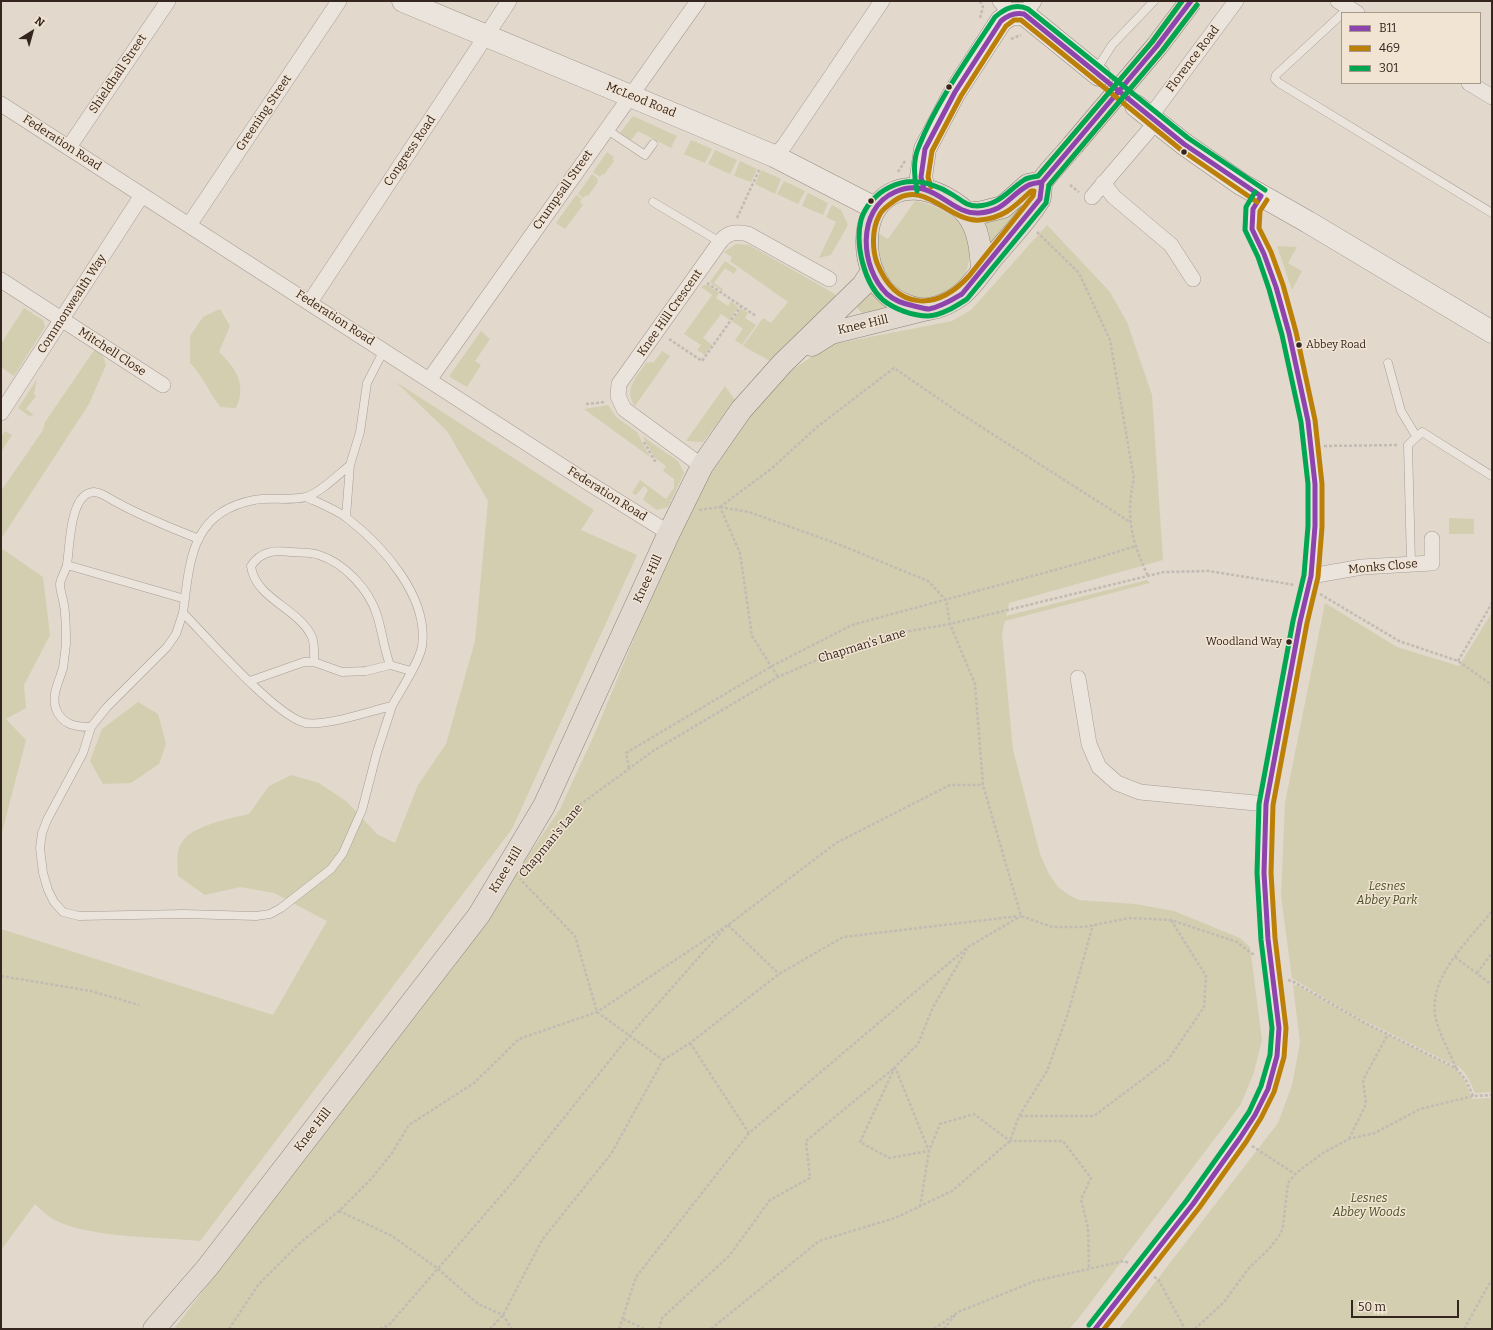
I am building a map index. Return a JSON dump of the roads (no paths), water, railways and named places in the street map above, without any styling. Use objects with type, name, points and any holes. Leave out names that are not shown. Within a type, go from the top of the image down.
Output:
[{"type":"main road","name":"McLeod Road","points":[[403,1],[771,155],[875,208]]},
{"type":"main road","points":[[966,212],[979,213],[1003,207],[1028,185],[1042,182],[1158,46],[1191,1]]},
{"type":"main road","points":[[924,190],[921,177],[925,149],[959,86],[996,28],[1005,17],[1017,7],[1097,73]]},
{"type":"main road","points":[[1147,115],[1215,166],[1261,196],[1308,222],[1492,332]]},
{"type":"main road","name":"Knee Hill","points":[[782,364],[830,333],[928,309],[948,303],[962,294],[1040,199],[1042,182]]},
{"type":"main road","name":"Knee Hill","points":[[928,309],[900,304],[887,294],[877,281],[868,259],[868,222],[875,208],[893,193],[909,188],[936,193],[966,212]]},
{"type":"main road","points":[[966,212],[978,237],[982,270]]},
{"type":"main road","name":"Knee Hill","points":[[154,1329],[207,1268],[479,915],[544,806],[669,533],[702,466],[741,410],[782,364],[863,285],[872,271]]},
{"type":"street","name":"Shieldhall Street","points":[[69,147],[168,1]]},
{"type":"street","name":"Greening Street","points":[[189,225],[339,1]]},
{"type":"street","name":"Congress Road","points":[[310,302],[510,1]]},
{"type":"street","name":"Crumpsall Street","points":[[429,380],[698,1]]},
{"type":"street","points":[[771,155],[784,146],[882,1]]},
{"type":"street","name":"Florence Road","points":[[1092,197],[1103,183],[1147,115],[1236,1]]},
{"type":"street","points":[[1471,84],[1492,97]]},
{"type":"street","name":"Federation Road","points":[[1,104],[579,477],[669,533]]},
{"type":"street","points":[[1103,183],[1114,197],[1170,245],[1193,279]]},
{"type":"street","name":"Commonwealth Way","points":[[1,413],[142,195]]},
{"type":"street","points":[[1095,1329],[1189,1210],[1240,1138],[1255,1115],[1268,1089],[1277,1056],[1279,1028],[1268,939],[1264,874],[1266,804],[1300,622],[1310,582],[1315,526],[1315,484],[1311,447],[1289,333],[1276,287],[1264,254],[1252,228],[1253,209],[1261,196]]},
{"type":"street","name":"Knee Hill Crescent","points":[[702,466],[624,409],[618,396],[619,384],[723,238],[735,232],[748,234],[829,279]]},
{"type":"street","name":"Mitchell Close","points":[[1,280],[163,385]]},
{"type":"street","name":"Monks Close","points":[[1310,582],[1362,567],[1432,563],[1432,539]]},
{"type":"street","points":[[1078,678],[1089,744],[1099,767],[1117,783],[1140,792],[1266,804]]},
{"type":"lane","points":[[1097,73],[1112,46],[1154,1]]},
{"type":"lane","points":[[1341,14],[1276,75],[1276,79],[1279,83],[1492,213]]},
{"type":"lane","points":[[606,129],[645,154],[654,144]]},
{"type":"lane","points":[[654,202],[720,242]]},
{"type":"lane","points":[[346,517],[350,465],[360,432],[367,384],[384,350]]},
{"type":"lane","points":[[1388,363],[1401,411],[1416,436]]},
{"type":"lane","points":[[1411,563],[1408,445],[1416,436],[1422,432],[1492,476]]},
{"type":"lane","points":[[306,496],[346,517],[394,564],[407,582],[418,606],[423,627],[422,648],[392,706],[377,752],[362,810],[343,853],[331,869],[281,908],[270,914],[256,916],[184,914],[80,916],[63,912],[54,902],[48,890],[43,873],[40,848],[46,820],[84,753],[91,727],[107,707],[167,647],[176,634],[185,599],[192,555],[199,539],[211,519],[222,510],[235,504],[256,500],[306,496],[322,487],[350,465]]},
{"type":"lane","points":[[91,727],[70,724],[61,718],[56,709],[54,698],[55,689],[63,667],[66,644],[64,607],[60,585],[67,565],[69,535],[80,501],[88,494],[94,492],[136,513],[199,539]]},
{"type":"lane","points":[[314,662],[314,645],[312,636],[303,624],[258,585],[252,575],[251,566],[256,558],[263,554],[277,551],[318,554],[334,562],[348,573],[370,597],[377,614],[385,652],[390,665]]},
{"type":"lane","points":[[67,565],[185,599]]},
{"type":"lane","points":[[182,613],[250,681],[285,713],[294,719],[306,723],[320,723],[392,706]]},
{"type":"lane","points":[[250,681],[304,662],[314,662],[342,672],[366,671],[390,665],[411,671]]},
{"type":"place","name":"Abbey Road","points":[[1299,345]]},
{"type":"place","name":"Woodland Way","points":[[1289,642]]},
{"type":"park label","name":"Lesnes Abbey Park","points":[[1387,894]]},
{"type":"park label","name":"Lesnes Abbey Woods","points":[[1369,1206]]}]
